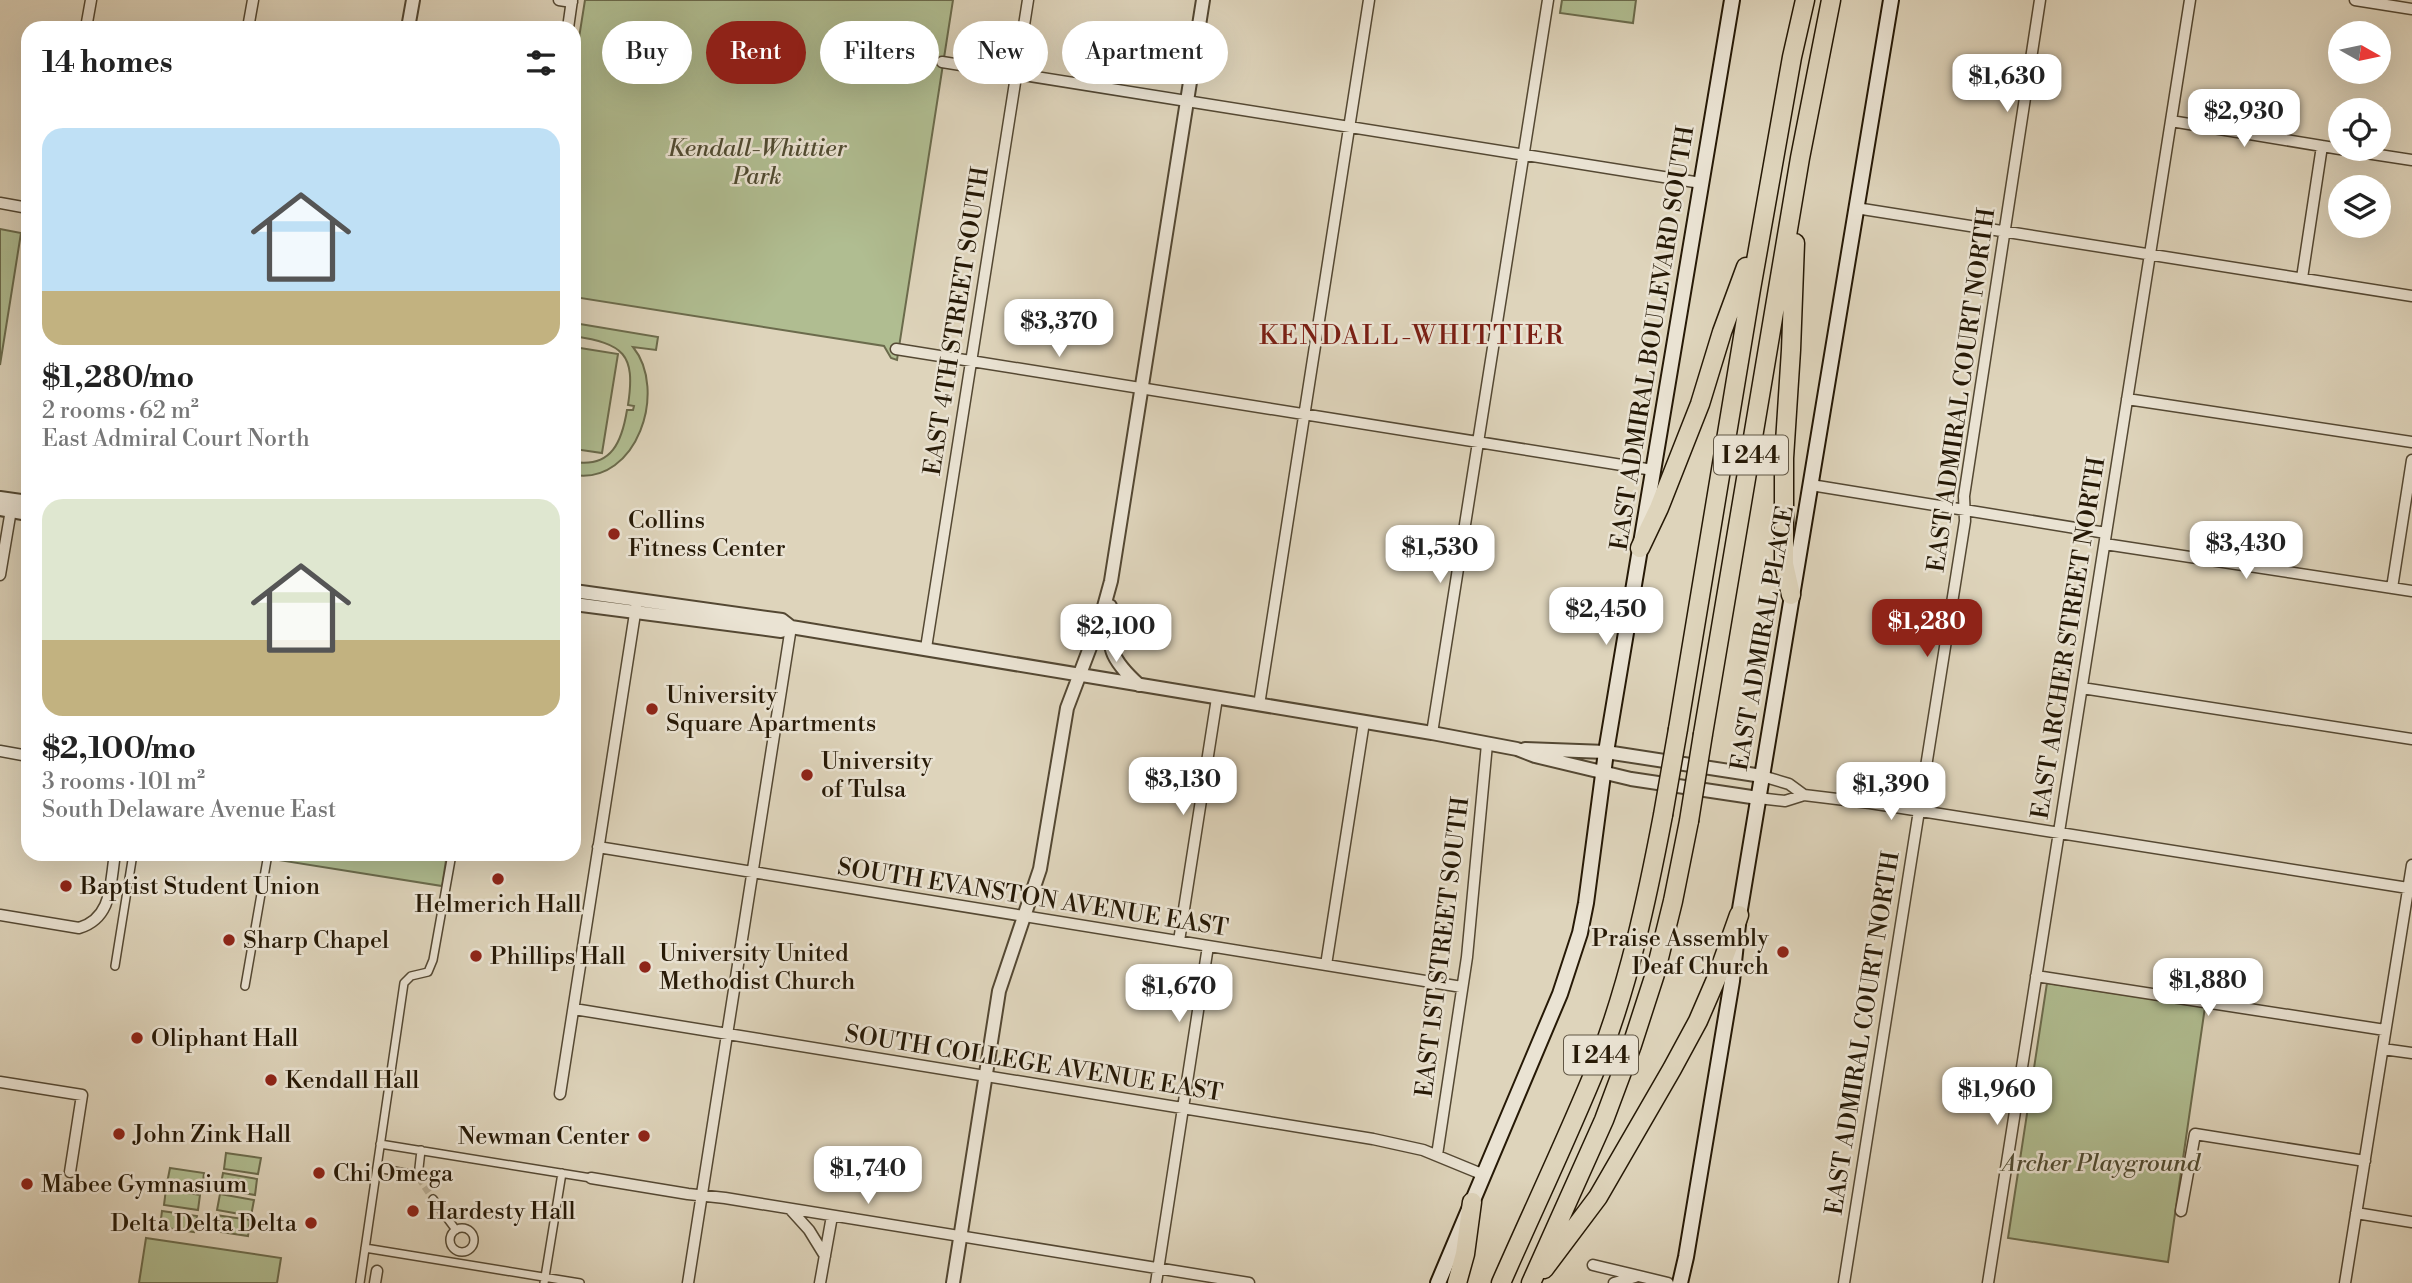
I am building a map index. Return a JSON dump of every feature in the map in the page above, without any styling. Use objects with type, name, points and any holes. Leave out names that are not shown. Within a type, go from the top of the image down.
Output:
[{"type":"highway","name":"I 244","points":[[1501,1283],[1598,1062],[1641,922],[1663,815],[1763,221],[1805,0]]},
{"type":"highway","name":"I 244","points":[[1532,1283],[1604,1120],[1632,1045],[1658,962],[1673,901],[1689,821],[1797,176],[1831,0]]},
{"type":"highway","points":[[1791,595],[1784,564],[1784,458],[1797,176]]},
{"type":"highway","points":[[1640,548],[1659,508],[1700,404],[1763,221]]},
{"type":"highway","points":[[1532,1283],[1598,1197],[1672,1069],[1698,1021],[1739,915]]},
{"type":"highway","points":[[1457,1283],[1465,1254],[1472,1202]]},
{"type":"main road","name":"EAST ADMIRAL BOULEVARD SOUTH","points":[[1438,1283],[1571,964],[1587,903],[1606,752],[1732,0]]},
{"type":"main road","name":"EAST ADMIRAL PLACE","points":[[1680,1283],[1732,981],[1739,915],[1891,0]]},
{"type":"street","points":[[87,21],[91,0]]},
{"type":"street","points":[[249,21],[253,0]]},
{"type":"street","points":[[409,21],[413,0]]},
{"type":"street","points":[[559,0],[572,1],[569,21]]},
{"type":"street","name":"EAST 4TH STREET SOUTH","points":[[1025,21],[1028,0]]},
{"type":"street","points":[[1139,685],[1121,668],[1112,653],[1108,638],[1111,581],[1203,0]]},
{"type":"street","points":[[1259,705],[1369,0]]},
{"type":"street","points":[[1432,733],[1548,0]]},
{"type":"street","name":"EAST ADMIRAL COURT NORTH","points":[[1844,1283],[1965,522],[1965,488],[2040,0]]},
{"type":"street","name":"EAST ARCHER STREET NORTH","points":[[1988,1283],[2190,0]]},
{"type":"street","points":[[2355,0],[2412,9]]},
{"type":"street","points":[[942,62],[953,64]]},
{"type":"street","points":[[1048,78],[1701,183]]},
{"type":"street","name":"EAST 4TH STREET SOUTH","points":[[926,648],[1015,84]]},
{"type":"street","points":[[2171,121],[2328,147]]},
{"type":"street","points":[[2302,278],[2322,146]]},
{"type":"street","points":[[2391,157],[2412,160]]},
{"type":"street","points":[[0,204],[21,207]]},
{"type":"street","points":[[1856,208],[2412,296]]},
{"type":"street","points":[[896,349],[1653,470]]},
{"type":"street","points":[[2127,399],[2412,442]]},
{"type":"street","points":[[2392,588],[2412,460]]},
{"type":"street","points":[[1811,485],[2106,533]]},
{"type":"street","points":[[0,575],[6,504]]},
{"type":"street","points":[[2105,544],[2412,591]]},
{"type":"street","points":[[953,1283],[999,991],[1040,869],[1064,720],[1100,621],[1111,581]]},
{"type":"street","points":[[581,592],[782,620],[791,626],[1432,733],[1517,749],[1535,756],[1603,772],[1758,798],[1785,801],[1804,795],[2408,888]]},
{"type":"street","points":[[560,1094],[637,599]]},
{"type":"street","points":[[581,605],[781,631],[791,626]]},
{"type":"street","points":[[688,1283],[791,626]]},
{"type":"street","points":[[2082,688],[2412,739]]},
{"type":"street","points":[[1179,941],[1217,698]]},
{"type":"street","points":[[1326,964],[1364,722]]},
{"type":"street","name":"EAST 1ST STREET SOUTH","points":[[1437,1155],[1470,925],[1487,744]]},
{"type":"street","points":[[1517,749],[1606,752],[1762,776],[1789,784],[1804,795]]},
{"type":"street","points":[[0,751],[21,754]]},
{"type":"street","name":"SOUTH EVANSTON AVENUE EAST","points":[[598,848],[1462,987]]},
{"type":"street","points":[[0,915],[79,928],[91,925],[101,916],[107,901],[114,861]]},
{"type":"street","points":[[115,966],[132,861]]},
{"type":"street","points":[[245,986],[267,861]]},
{"type":"street","points":[[360,1283],[404,983],[411,976],[428,972],[433,960],[451,861]]},
{"type":"street","points":[[2346,1283],[2412,865]]},
{"type":"street","points":[[1156,1283],[1208,946]]},
{"type":"street","points":[[2036,976],[2385,1030]]},
{"type":"street","name":"SOUTH COLLEGE AVENUE EAST","points":[[574,1009],[1373,1139],[1437,1155],[1483,1174]]},
{"type":"street","points":[[2383,1049],[2412,1054]]},
{"type":"street","points":[[0,1082],[82,1096],[70,1172]]},
{"type":"street","points":[[2181,1211],[2195,1134],[2365,1161]]},
{"type":"street","points":[[380,1143],[1249,1283]]},
{"type":"street","points":[[377,1168],[418,1177],[421,1150]]},
{"type":"street","points":[[545,1280],[562,1173]]},
{"type":"street","points":[[433,1199],[456,1230]]},
{"type":"street","points":[[790,1209],[809,1230],[825,1256]]},
{"type":"street","points":[[2356,1213],[2412,1222]]},
{"type":"street","points":[[820,1283],[832,1216]]},
{"type":"street","points":[[467,1229],[472,1235],[471,1247],[460,1251],[450,1242],[451,1235],[456,1230],[467,1229]]},
{"type":"street","points":[[365,1248],[545,1280],[580,1283]]},
{"type":"street","points":[[459,1263],[460,1251]]},
{"type":"street","points":[[1593,1265],[1668,1283]]},
{"type":"street","points":[[375,1283],[377,1271]]},
{"type":"street","points":[[1614,1283],[1636,1276]]},
{"type":"green space","name":"Kendall-Whittier Park","points":[[585,0],[953,0],[897,360],[891,358],[884,346],[581,298],[581,25]]},
{"type":"green space","points":[[1562,0],[1636,0],[1633,23],[1560,13]]},
{"type":"green space","points":[[0,229],[21,233],[0,365]]},
{"type":"green space","points":[[581,324],[658,337],[656,350],[633,347],[643,365],[647,387],[646,409],[640,431],[630,450],[615,465],[596,474],[581,475],[581,463],[598,461],[613,450],[622,432],[627,410],[633,410],[634,406],[628,405],[630,373],[622,354],[615,348],[581,337]]},
{"type":"green space","points":[[581,348],[618,354],[602,453],[581,450]]},
{"type":"green space","points":[[285,861],[446,861],[442,886]]},
{"type":"green space","name":"Archer Playground","points":[[2047,983],[2205,1007],[2168,1262],[2008,1238]]},
{"type":"green space","points":[[226,1153],[261,1158],[258,1174],[224,1169]]},
{"type":"green space","points":[[170,1168],[204,1173],[202,1189],[167,1183]]},
{"type":"green space","points":[[223,1173],[257,1179],[255,1195],[220,1189]]},
{"type":"green space","points":[[166,1189],[200,1195],[198,1210],[164,1205]]},
{"type":"green space","points":[[220,1194],[254,1200],[251,1216],[217,1210]]},
{"type":"green space","points":[[162,1211],[197,1216],[194,1232],[160,1227]]},
{"type":"green space","points":[[216,1215],[250,1220],[248,1236],[214,1231]]},
{"type":"green space","points":[[146,1238],[281,1258],[277,1283],[139,1283]]},
{"type":"tunnel","points":[[419,1178],[433,1199]]},
{"type":"place","name":"Collins Fitness Center","points":[[614,534]]},
{"type":"place","name":"University Square Apartments","points":[[652,709]]},
{"type":"place","name":"University of Tulsa","points":[[807,775]]},
{"type":"place","name":"Helmerich Hall","points":[[498,879]]},
{"type":"place","name":"Baptist Student Union","points":[[66,886]]},
{"type":"place","name":"Sharp Chapel","points":[[229,940]]},
{"type":"place","name":"Praise Assembly Deaf Church","points":[[1783,952]]},
{"type":"place","name":"Phillips Hall","points":[[476,956]]},
{"type":"place","name":"University United Methodist Church","points":[[645,967]]},
{"type":"place","name":"Oliphant Hall","points":[[137,1038]]},
{"type":"place","name":"Kendall Hall","points":[[271,1080]]},
{"type":"place","name":"John Zink Hall","points":[[119,1134]]},
{"type":"place","name":"Newman Center","points":[[644,1136]]},
{"type":"place","name":"Chi Omega","points":[[319,1173]]},
{"type":"place","name":"Mabee Gymnasium","points":[[27,1184]]},
{"type":"place","name":"Hardesty Hall","points":[[413,1211]]},
{"type":"place","name":"Delta Delta Delta","points":[[311,1223]]},
{"type":"district","name":"KENDALL-WHITTIER","points":[[1412,335]]}]
